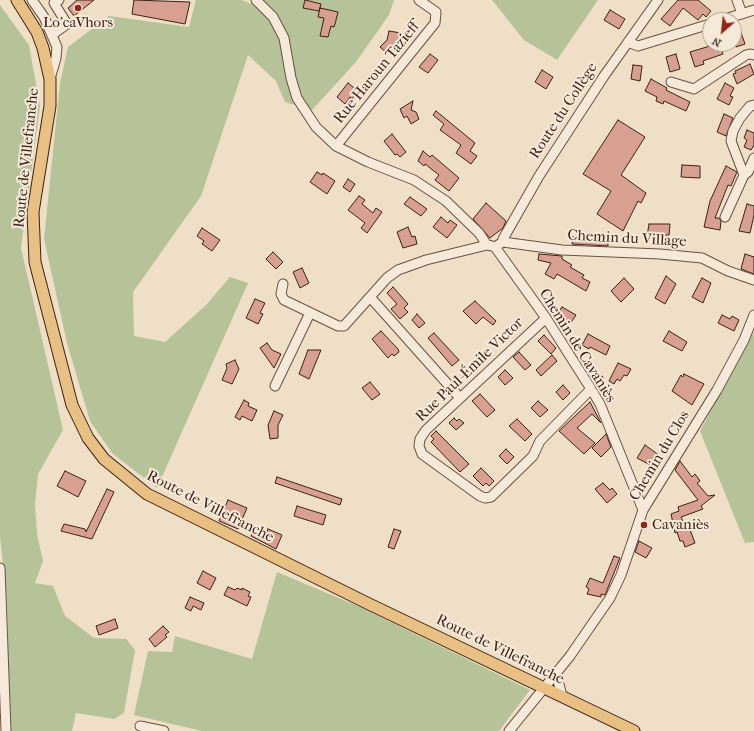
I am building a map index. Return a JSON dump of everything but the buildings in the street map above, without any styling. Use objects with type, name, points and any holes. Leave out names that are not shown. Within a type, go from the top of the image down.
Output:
[{"type":"main road","name":"Route de Villefranche","points":[[16,0],[37,32],[43,48],[50,79],[50,106],[34,212],[35,262],[72,405],[88,438],[104,460],[147,494],[634,731]]},
{"type":"street","points":[[32,0],[44,16],[53,34],[57,47],[50,79]]},
{"type":"street","points":[[53,34],[67,24],[54,3],[59,0]]},
{"type":"street","name":"Chemin de Cavaniès","points":[[256,0],[273,18],[284,38],[291,78],[297,98],[316,126],[336,146],[368,162],[414,180],[446,201],[479,233],[495,245],[546,318],[592,389],[600,404],[643,510]]},
{"type":"street","name":"Rue Haroun Tazieff","points":[[336,146],[435,23],[436,12],[420,0]]},
{"type":"street","name":"Route du Collège","points":[[495,245],[503,239],[539,176],[628,42],[658,0]]},
{"type":"street","points":[[737,0],[741,12]]},
{"type":"street","points":[[742,14],[754,10]]},
{"type":"street","points":[[628,42],[638,46],[702,26]]},
{"type":"street","points":[[670,82],[694,89],[746,55],[754,55]]},
{"type":"street","points":[[744,175],[731,141],[740,118],[750,106],[754,105]]},
{"type":"street","points":[[725,216],[744,175],[748,172],[754,158]]},
{"type":"street","points":[[283,284],[281,294],[284,300],[338,326],[344,326],[387,278],[398,270],[426,260],[495,245]]},
{"type":"street","name":"Chemin du Village","points":[[495,245],[562,250],[660,254],[702,258],[728,271],[754,280]]},
{"type":"street","points":[[370,297],[460,398]]},
{"type":"street","points":[[275,386],[310,313]]},
{"type":"street","name":"Chemin du Clos","points":[[509,731],[543,687],[570,656],[613,592],[621,576],[643,510],[717,390],[744,340],[754,315]]},
{"type":"street","name":"Rue Paul-Émile Victor","points":[[546,318],[426,430],[420,438],[419,446],[422,454],[485,498],[491,497],[533,456],[540,441],[592,389]]},
{"type":"street","points":[[0,568],[6,731]]},
{"type":"street","points":[[556,673],[562,696]]},
{"type":"street","points":[[140,726],[164,731]]},
{"type":"green space","points":[[196,0],[242,0],[251,4],[253,0],[394,0],[389,15],[356,62],[312,110],[285,102],[276,81],[248,55],[201,196],[133,292],[134,336],[165,342],[206,305],[230,277],[248,283],[157,488],[112,453],[90,421],[67,343],[44,239],[60,83],[68,47],[109,16],[189,27]]},
{"type":"green space","points":[[492,0],[598,0],[557,60],[524,40]]},
{"type":"green space","points":[[0,5],[29,45],[40,106],[21,248],[63,430],[38,474],[35,504],[37,534],[43,561],[35,583],[53,586],[65,616],[94,638],[126,639],[135,650],[124,713],[114,719],[76,713],[72,731],[10,731],[7,601],[0,536]]},
{"type":"green space","points":[[754,332],[754,542],[745,543],[700,431]]},
{"type":"green space","points":[[277,572],[360,607],[530,690],[499,731],[202,731],[134,715],[148,651],[172,652],[175,636],[252,659]]},
{"type":"place","name":"Lo'caVhors","points":[[78,8]]},
{"type":"place","name":"Cavaniès","points":[[644,525]]}]
